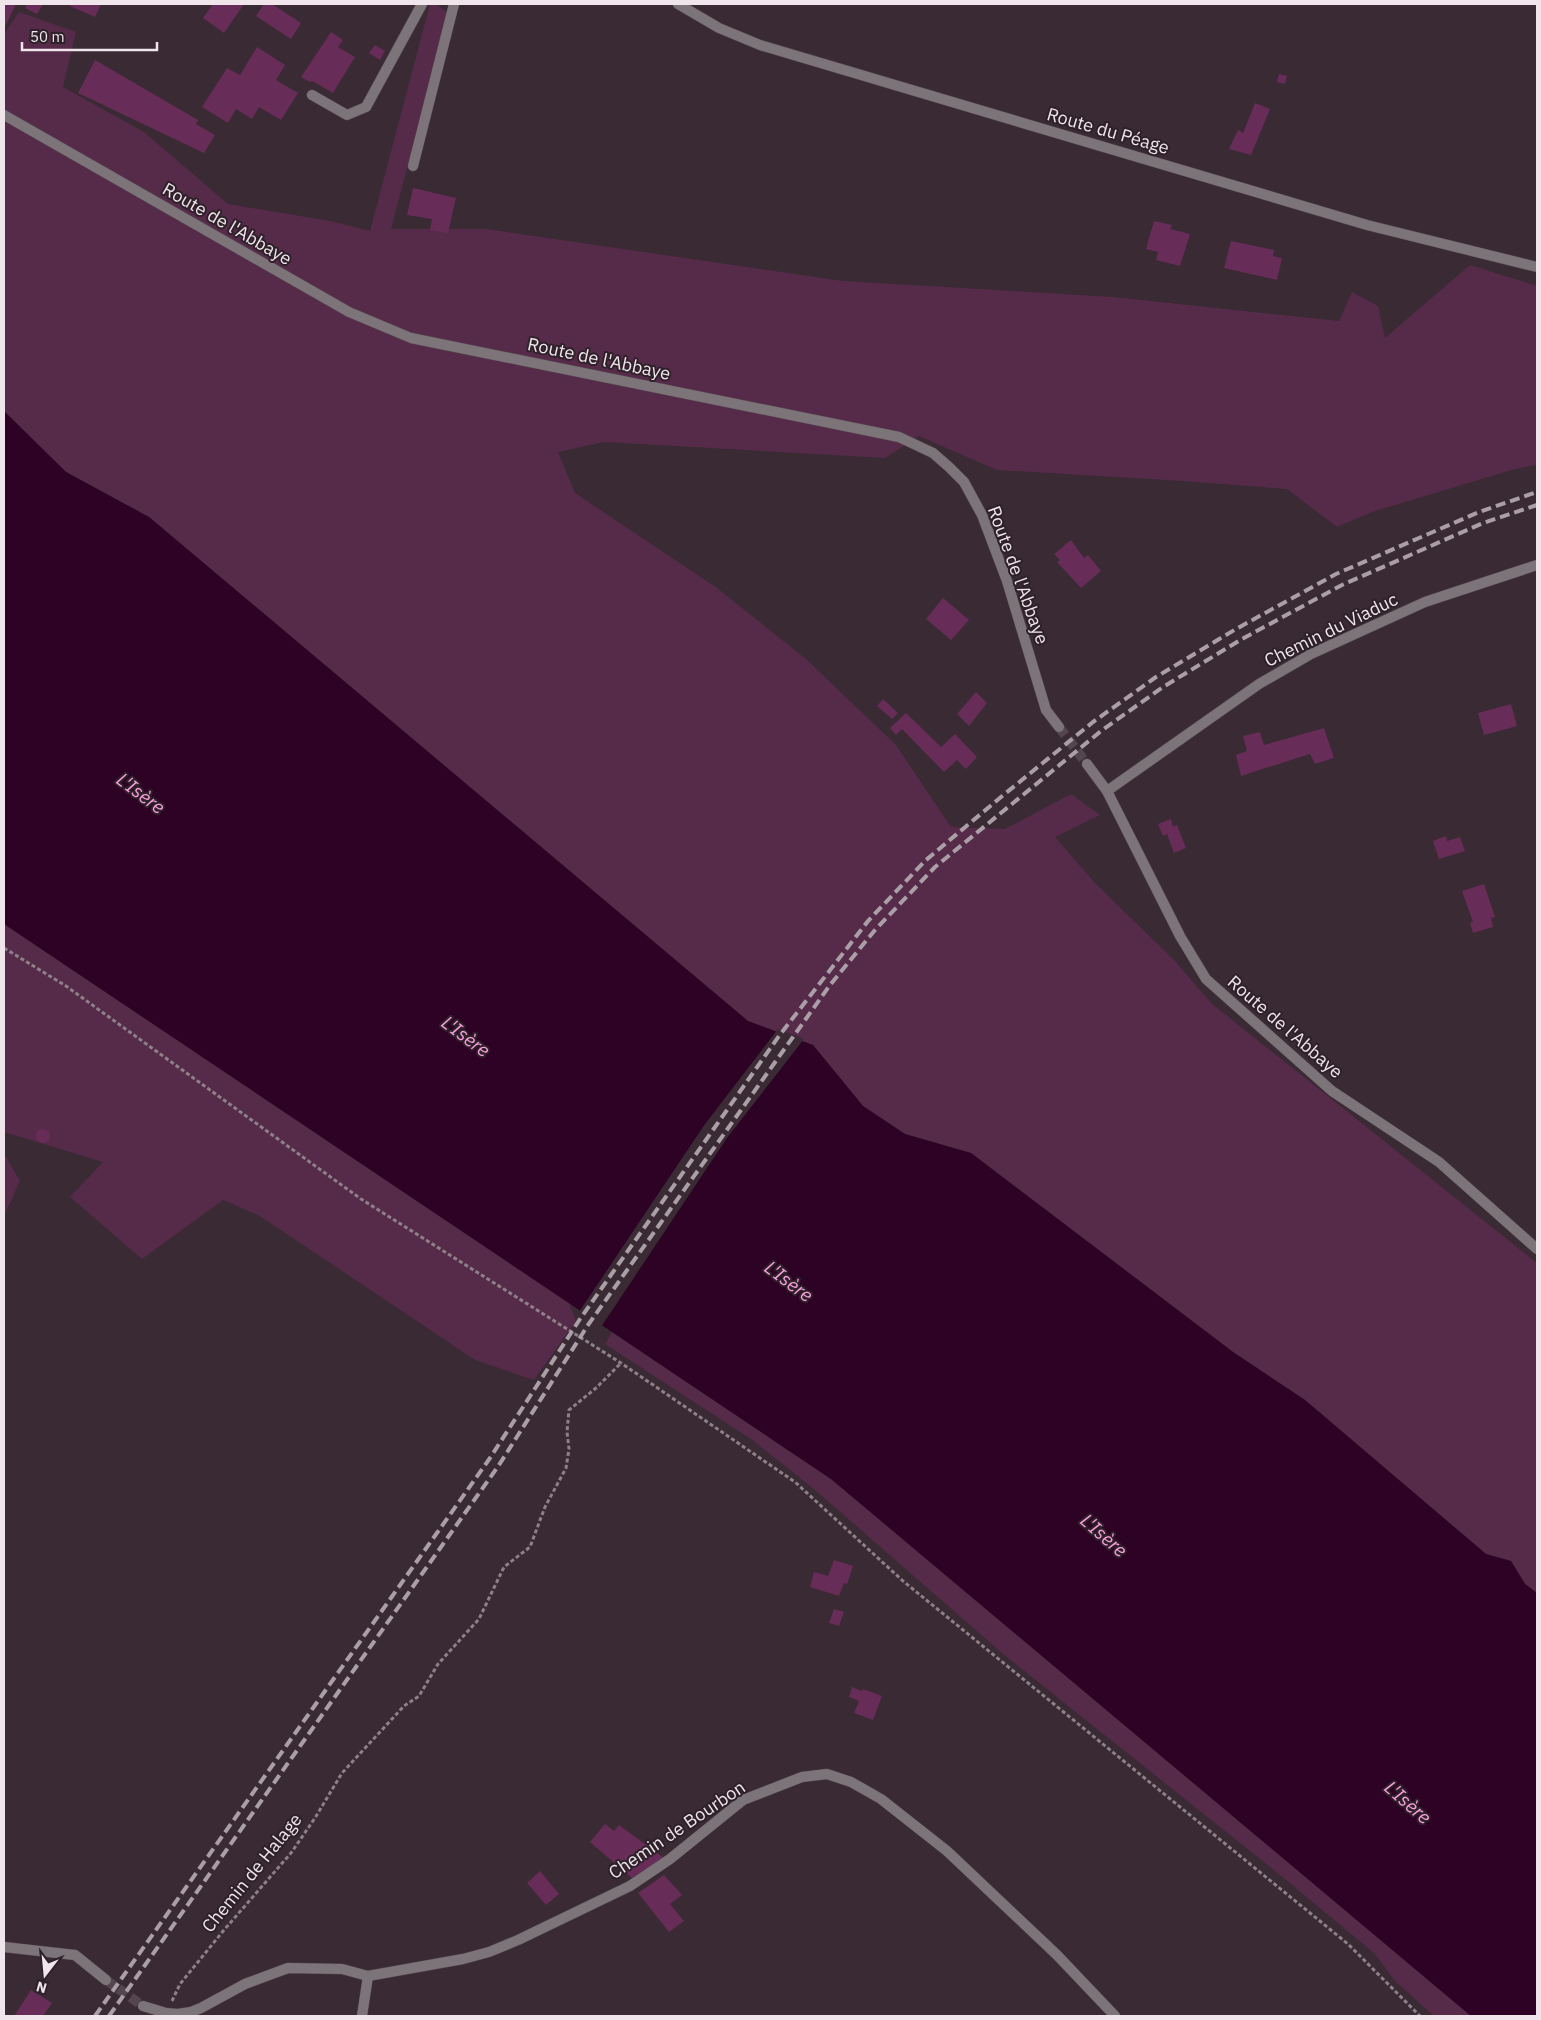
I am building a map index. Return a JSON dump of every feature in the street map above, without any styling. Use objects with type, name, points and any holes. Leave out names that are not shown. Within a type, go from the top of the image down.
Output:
[{"type":"street","points":[[312,95],[347,115],[366,108],[422,4]]},
{"type":"street","points":[[413,166],[454,4]]},
{"type":"street","name":"Route du Péage","points":[[678,4],[719,28],[760,45],[1367,225],[1537,267]]},
{"type":"street","name":"Route de l'Abbaye","points":[[4,116],[349,312],[411,338],[899,437],[933,453],[964,482],[982,515],[1007,581],[1046,710],[1059,727]]},
{"type":"street","name":"Chemin du Viaduc","points":[[1107,791],[1259,684],[1311,654],[1425,602],[1537,565]]},
{"type":"street","name":"Route de l'Abbaye","points":[[1087,764],[1107,791],[1180,936],[1206,979],[1332,1091],[1439,1162],[1537,1249]]},
{"type":"street","name":"Chemin de Bourbon","points":[[368,1976],[463,1960],[518,1940],[630,1886],[670,1859],[743,1800],[802,1777],[827,1774],[851,1782],[881,1799],[947,1852],[1057,1955],[1116,2016]]},
{"type":"street","points":[[4,1946],[75,1955],[106,1980]]},
{"type":"street","points":[[143,2006],[166,2013],[178,2014],[202,2008],[245,1984],[288,1968],[342,1969],[368,1976],[362,2016]]},
{"type":"path","points":[[4,948],[66,986],[361,1199],[621,1363],[795,1482],[903,1581],[1348,1944],[1420,2016]]},
{"type":"path","name":"Chemin de Halage","points":[[166,2013],[180,1984],[224,1930],[292,1853],[342,1773],[404,1706],[419,1696],[438,1664],[480,1620],[504,1567],[530,1548],[545,1507],[566,1468],[569,1449],[567,1432],[569,1410],[596,1388],[621,1363]]},
{"type":"shaded area","points":[[430,4],[436,4],[448,13],[391,229],[486,229],[843,281],[1113,297],[1339,321],[1352,292],[1378,306],[1385,338],[1470,265],[1537,286],[1537,465],[1515,469],[1372,512],[1337,527],[1287,489],[997,470],[919,436],[885,458],[604,442],[558,452],[575,493],[717,588],[806,659],[896,745],[951,827],[1005,829],[1071,794],[1100,815],[1055,837],[1095,883],[1175,961],[1211,1003],[1537,1263],[1537,1593],[1525,1584],[1511,1561],[1486,1554],[1305,1400],[1233,1352],[971,1153],[905,1134],[863,1106],[813,1045],[748,1021],[149,517],[66,472],[4,411],[4,34],[19,12],[76,32],[63,87],[144,132],[228,204],[330,221],[370,231]]},
{"type":"shaded area","points":[[4,924],[569,1303],[576,1321],[534,1380],[475,1360],[260,1216],[223,1200],[142,1259],[70,1197],[103,1162],[4,1132]]},
{"type":"shaded area","points":[[4,1153],[20,1181],[4,1216]]},
{"type":"shaded area","points":[[612,1332],[831,1479],[1471,2016],[1434,2016],[1396,1982],[1374,1953],[1285,1879],[1002,1653],[814,1489],[751,1439],[605,1344]]},
{"type":"water","name":"L'Isère","points":[[4,411],[66,472],[149,517],[748,1021],[813,1045],[863,1106],[905,1134],[971,1153],[1233,1352],[1305,1400],[1486,1554],[1511,1561],[1525,1584],[1537,1593],[1537,2016],[1471,2016],[831,1479],[4,924]]},
{"type":"pier","points":[[778,1029],[804,1039],[727,1138],[601,1327],[579,1312],[705,1124]]},
{"type":"building","points":[[4,4],[16,4],[4,29]]},
{"type":"building","points":[[27,4],[43,4],[37,14],[25,8]]},
{"type":"building","points":[[71,4],[101,4],[95,17],[70,6]]},
{"type":"building","points":[[213,4],[244,4],[224,33],[203,18]]},
{"type":"building","points":[[264,4],[272,4],[301,23],[291,39],[256,16]]},
{"type":"building","points":[[331,32],[343,40],[338,47],[355,57],[333,93],[301,77]]},
{"type":"building","points":[[375,45],[385,51],[380,60],[369,53]]},
{"type":"building","points":[[257,47],[285,65],[276,80],[298,93],[281,120],[259,107],[252,119],[236,109],[228,123],[202,107],[227,68],[240,75]]},
{"type":"building","points":[[95,60],[198,120],[196,124],[215,135],[204,153],[78,93]]},
{"type":"building","points":[[1279,74],[1287,76],[1285,84],[1277,82]]},
{"type":"building","points":[[1255,103],[1270,109],[1251,155],[1229,149],[1238,130],[1243,133]]},
{"type":"building","points":[[413,188],[456,198],[448,233],[430,230],[432,219],[407,215]]},
{"type":"building","points":[[1154,221],[1172,225],[1170,229],[1190,234],[1180,266],[1156,260],[1158,252],[1146,249]]},
{"type":"building","points":[[1231,241],[1274,250],[1273,256],[1282,258],[1277,280],[1224,268]]},
{"type":"building","points":[[1071,540],[1084,558],[1088,555],[1101,571],[1081,588],[1057,562],[1060,560],[1054,554]]},
{"type":"building","points":[[943,598],[969,620],[951,640],[926,619]]},
{"type":"building","points":[[976,692],[987,703],[969,726],[957,714]]},
{"type":"building","points":[[883,699],[898,713],[892,719],[877,706]]},
{"type":"building","points":[[1511,704],[1517,726],[1484,735],[1478,713]]},
{"type":"building","points":[[906,713],[941,747],[955,734],[977,757],[966,769],[957,760],[944,772],[902,729],[896,735],[890,728]]},
{"type":"building","points":[[1324,728],[1334,758],[1315,764],[1310,754],[1241,776],[1236,755],[1247,751],[1243,736],[1260,732],[1264,745]]},
{"type":"building","points":[[1171,819],[1173,827],[1177,825],[1186,848],[1174,853],[1167,834],[1163,836],[1158,824]]},
{"type":"building","points":[[1446,836],[1447,841],[1460,837],[1465,851],[1439,859],[1433,841]]},
{"type":"building","points":[[1484,884],[1495,917],[1491,918],[1493,927],[1473,933],[1470,923],[1473,922],[1462,891]]},
{"type":"building","points":[[43,1129],[48,1131],[50,1136],[48,1141],[43,1143],[38,1141],[36,1136],[38,1131]]},
{"type":"building","points":[[834,1560],[853,1566],[847,1584],[844,1583],[839,1596],[810,1587],[814,1572],[828,1576]]},
{"type":"building","points":[[834,1609],[844,1612],[839,1626],[829,1623]]},
{"type":"building","points":[[852,1687],[882,1696],[873,1720],[854,1713],[859,1701],[849,1697]]},
{"type":"building","points":[[605,1824],[614,1831],[619,1825],[664,1858],[632,1878],[590,1842]]},
{"type":"building","points":[[540,1871],[559,1894],[546,1905],[527,1883]]},
{"type":"building","points":[[664,1875],[682,1895],[670,1904],[684,1921],[669,1932],[638,1893]]},
{"type":"building","points":[[31,1990],[52,2003],[43,2016],[14,2016]]},
{"type":"tunnel","points":[[1059,727],[1087,764]]},
{"type":"tunnel","points":[[106,1980],[143,2006]]},
{"type":"railway","points":[[95,2016],[490,1458],[580,1319],[779,1036],[868,921],[926,860],[1093,722],[1156,677],[1236,629],[1336,574],[1479,512],[1537,492]]},
{"type":"railway","points":[[109,2016],[499,1465],[588,1325],[830,985],[875,930],[935,867],[1101,731],[1163,687],[1242,639],[1342,585],[1483,523],[1537,505]]}]
